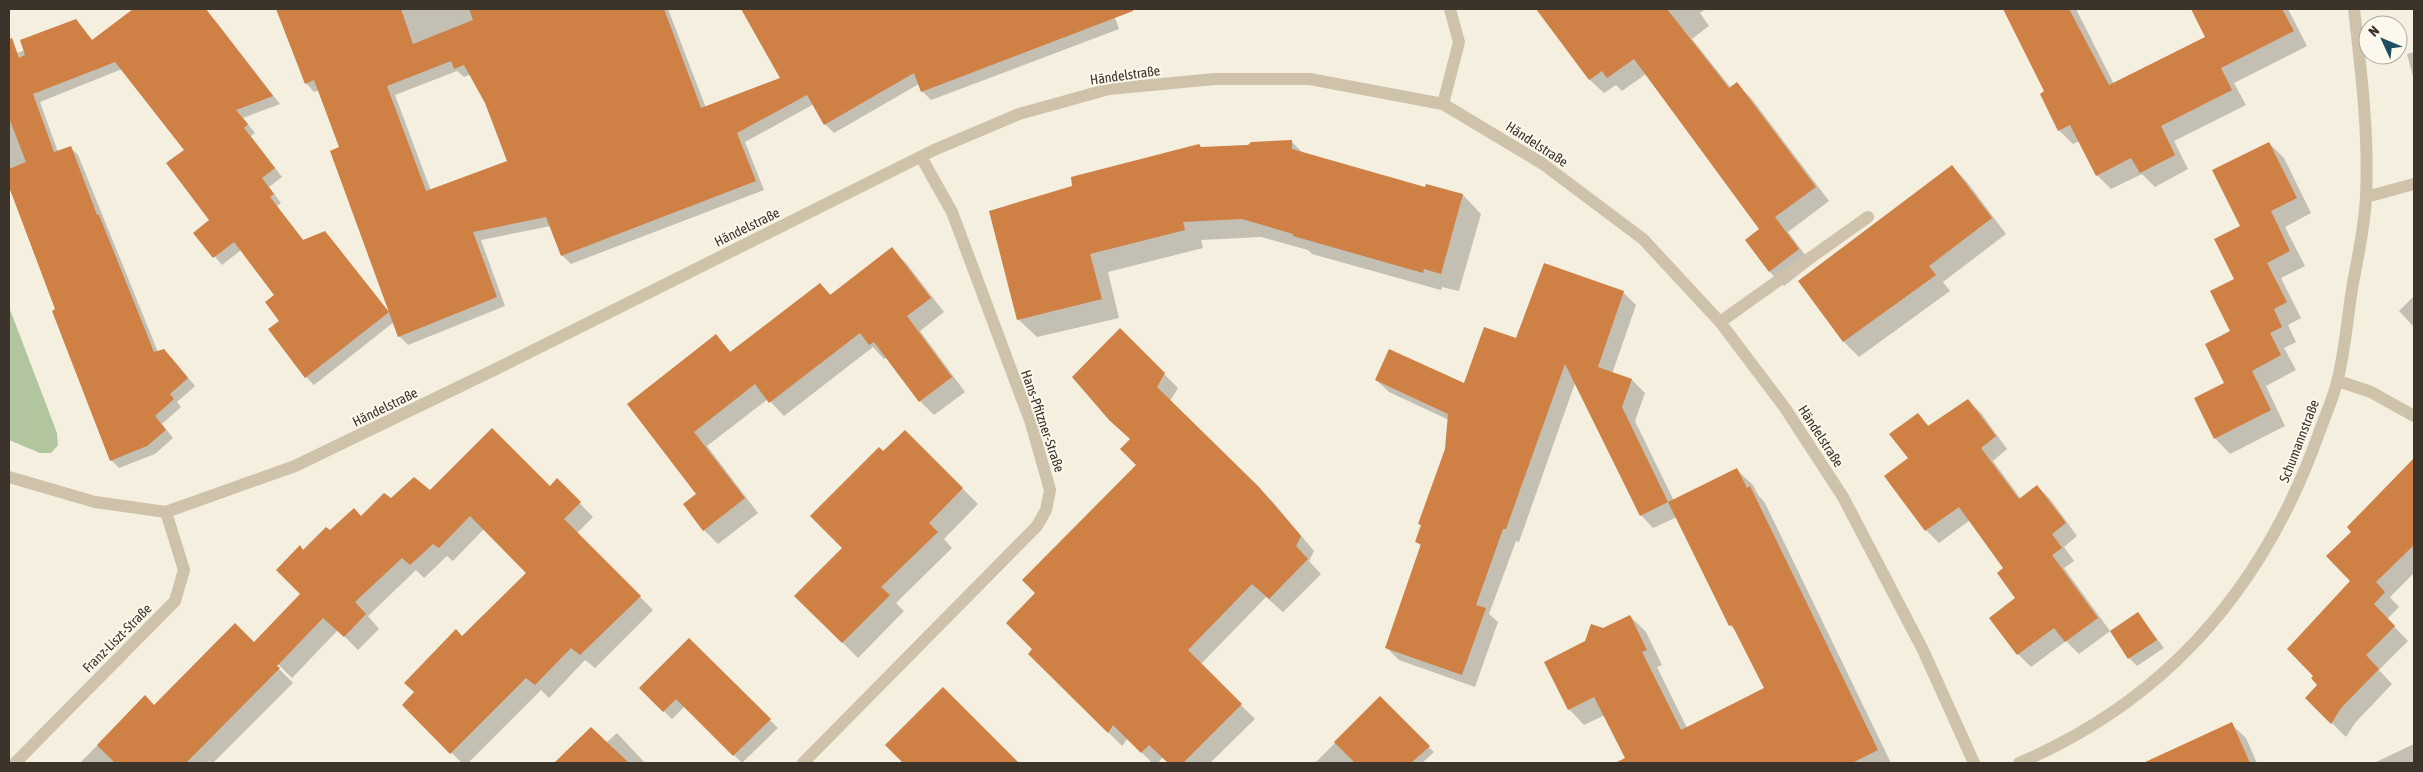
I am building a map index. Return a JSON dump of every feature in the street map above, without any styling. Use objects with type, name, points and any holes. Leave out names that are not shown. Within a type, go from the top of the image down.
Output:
[{"type":"street","points":[[1443,104],[1459,42],[1450,9]]},
{"type":"street","name":"Schumannstraße","points":[[2019,763],[2064,742],[2136,697],[2199,639],[2245,581],[2276,531],[2304,476],[2338,381],[2366,197],[2363,89],[2354,9]]},
{"type":"street","name":"Händelstraße","points":[[9,477],[95,502],[166,512],[295,466],[921,157],[1019,114],[1108,89],[1215,79],[1310,79],[1443,104],[1543,164],[1643,239],[1720,322],[1785,408],[1843,498],[1923,650],[1974,763]]},
{"type":"street","name":"Hans-Pfitzner-Straße","points":[[803,763],[1036,526],[1046,510],[1050,490],[1031,423],[952,212],[921,157]]},
{"type":"street","points":[[2366,197],[2414,184]]},
{"type":"street","points":[[1720,322],[1868,217]]},
{"type":"street","points":[[2338,381],[2371,392],[2414,416]]},
{"type":"street","name":"Franz-Liszt-Straße","points":[[15,763],[175,601],[184,570],[166,512]]},
{"type":"green space","points":[[9,307],[57,433],[58,445],[51,453],[40,453],[9,440]]},
{"type":"building","points":[[133,9],[206,9],[273,96],[236,110],[248,124],[244,128],[275,168],[262,178],[274,194],[270,197],[303,240],[325,231],[389,312],[305,378],[268,329],[279,321],[265,302],[274,295],[234,242],[213,258],[193,233],[209,220],[166,163],[184,150],[115,62],[33,94],[54,152],[71,146],[97,215],[99,215],[154,352],[164,349],[188,378],[170,394],[174,399],[155,416],[166,430],[147,446],[110,461],[52,311],[55,309],[9,187],[9,169],[26,162],[9,118],[9,39],[12,38],[19,58],[25,55],[20,40],[76,19],[92,40]]},
{"type":"building","points":[[276,9],[401,9],[413,44],[473,20],[469,9],[664,9],[701,108],[780,78],[741,9],[1133,9],[1133,11],[921,92],[914,73],[824,125],[807,95],[737,133],[756,181],[561,256],[546,217],[473,232],[497,297],[398,337],[330,151],[339,147],[314,80],[305,84]],"holes":[[[451,61],[454,69],[464,65],[485,103],[507,161],[426,191],[387,86]]]},
{"type":"building","points":[[1536,9],[1667,9],[1729,88],[1737,82],[1816,187],[1775,217],[1799,249],[1769,272],[1745,240],[1759,229],[1634,59],[1607,78],[1602,71],[1589,80]]},
{"type":"building","points":[[2003,9],[2069,9],[2109,85],[2205,37],[2191,9],[2282,9],[2294,31],[2221,68],[2232,90],[2161,126],[2175,155],[2140,173],[2131,158],[2096,176],[2070,125],[2058,131],[2040,94],[2044,91]]},
{"type":"building","points":[[1292,140],[1292,149],[1425,187],[1426,184],[1463,194],[1441,274],[1424,269],[1423,273],[1293,236],[1293,234],[1242,219],[1183,222],[1185,230],[1090,254],[1102,299],[1017,320],[989,211],[1072,186],[1071,177],[1199,144],[1201,147],[1248,145],[1251,142]]},
{"type":"building","points":[[2269,142],[2297,198],[2271,211],[2290,251],[2267,263],[2287,302],[2274,309],[2282,327],[2270,333],[2281,355],[2252,371],[2271,410],[2214,439],[2194,398],[2224,383],[2205,344],[2230,331],[2210,291],[2234,279],[2214,239],[2240,226],[2212,170]]},
{"type":"building","points":[[1952,165],[1992,218],[1929,266],[1936,275],[1843,342],[1798,281]]},
{"type":"building","points":[[892,247],[931,298],[907,316],[952,377],[919,402],[874,342],[869,345],[860,333],[769,403],[755,384],[694,432],[745,498],[703,531],[683,504],[696,494],[627,404],[716,334],[730,352],[820,283],[830,295]]},
{"type":"building","points":[[1544,263],[1624,291],[1598,367],[1632,379],[1622,407],[1668,502],[1640,516],[1565,364],[1506,529],[1503,529],[1476,605],[1486,608],[1462,675],[1385,648],[1421,544],[1415,542],[1421,525],[1418,524],[1445,449],[1448,414],[1375,380],[1389,349],[1464,383],[1484,327],[1516,338]]},
{"type":"building","points":[[1120,328],[1165,373],[1157,387],[1259,487],[1301,536],[1296,546],[1308,559],[1269,599],[1252,584],[1188,650],[1242,704],[1183,763],[1168,763],[1149,745],[1141,753],[1113,725],[1108,733],[1028,654],[1032,649],[1006,623],[1035,593],[1022,580],[1136,465],[1120,449],[1130,439],[1109,420],[1072,377]]},
{"type":"building","points":[[1968,399],[1996,436],[1981,448],[2019,499],[2037,485],[2066,523],[2052,534],[2062,548],[2052,555],[2098,618],[2065,642],[2054,628],[2017,655],[1989,618],[2015,598],[1997,573],[2003,568],[1959,507],[1925,531],[1884,476],[1908,458],[1889,434],[1918,413],[1928,426]]},
{"type":"building","points":[[492,428],[550,486],[557,478],[581,502],[564,519],[641,596],[580,655],[571,648],[535,685],[526,678],[450,754],[402,705],[414,692],[404,683],[456,629],[462,636],[526,573],[470,516],[439,548],[433,544],[410,565],[402,558],[355,602],[366,614],[344,637],[323,618],[277,666],[280,668],[186,763],[115,763],[97,745],[145,695],[154,705],[235,623],[254,642],[300,594],[276,570],[300,545],[303,550],[326,527],[330,530],[354,508],[361,516],[384,493],[391,498],[414,477],[430,490]]},
{"type":"building","points":[[905,430],[963,488],[929,523],[938,532],[881,587],[890,595],[842,643],[794,596],[842,548],[810,516],[879,447],[883,451]]},
{"type":"building","points":[[2414,458],[2414,545],[2376,582],[2385,592],[2374,604],[2395,626],[2366,655],[2379,669],[2341,708],[2331,724],[2305,698],[2317,685],[2311,678],[2313,676],[2287,649],[2350,581],[2326,556],[2351,532],[2347,527]]},
{"type":"building","points":[[1737,468],[1747,488],[1750,486],[1878,750],[1852,763],[1615,763],[1625,758],[1594,697],[1568,710],[1544,662],[1585,641],[1591,624],[1603,628],[1630,615],[1647,650],[1642,652],[1681,730],[1764,688],[1732,625],[1729,626],[1668,502]]},
{"type":"building","points":[[2138,612],[2157,640],[2128,659],[2110,631]]},
{"type":"building","points":[[689,638],[771,719],[733,756],[676,699],[663,712],[639,688]]},
{"type":"building","points":[[943,687],[1019,763],[903,763],[885,745]]},
{"type":"building","points":[[1380,696],[1430,746],[1411,763],[1355,763],[1334,742]]},
{"type":"building","points":[[2232,722],[2250,763],[2143,763]]},
{"type":"building","points":[[591,727],[629,763],[554,763]]}]
